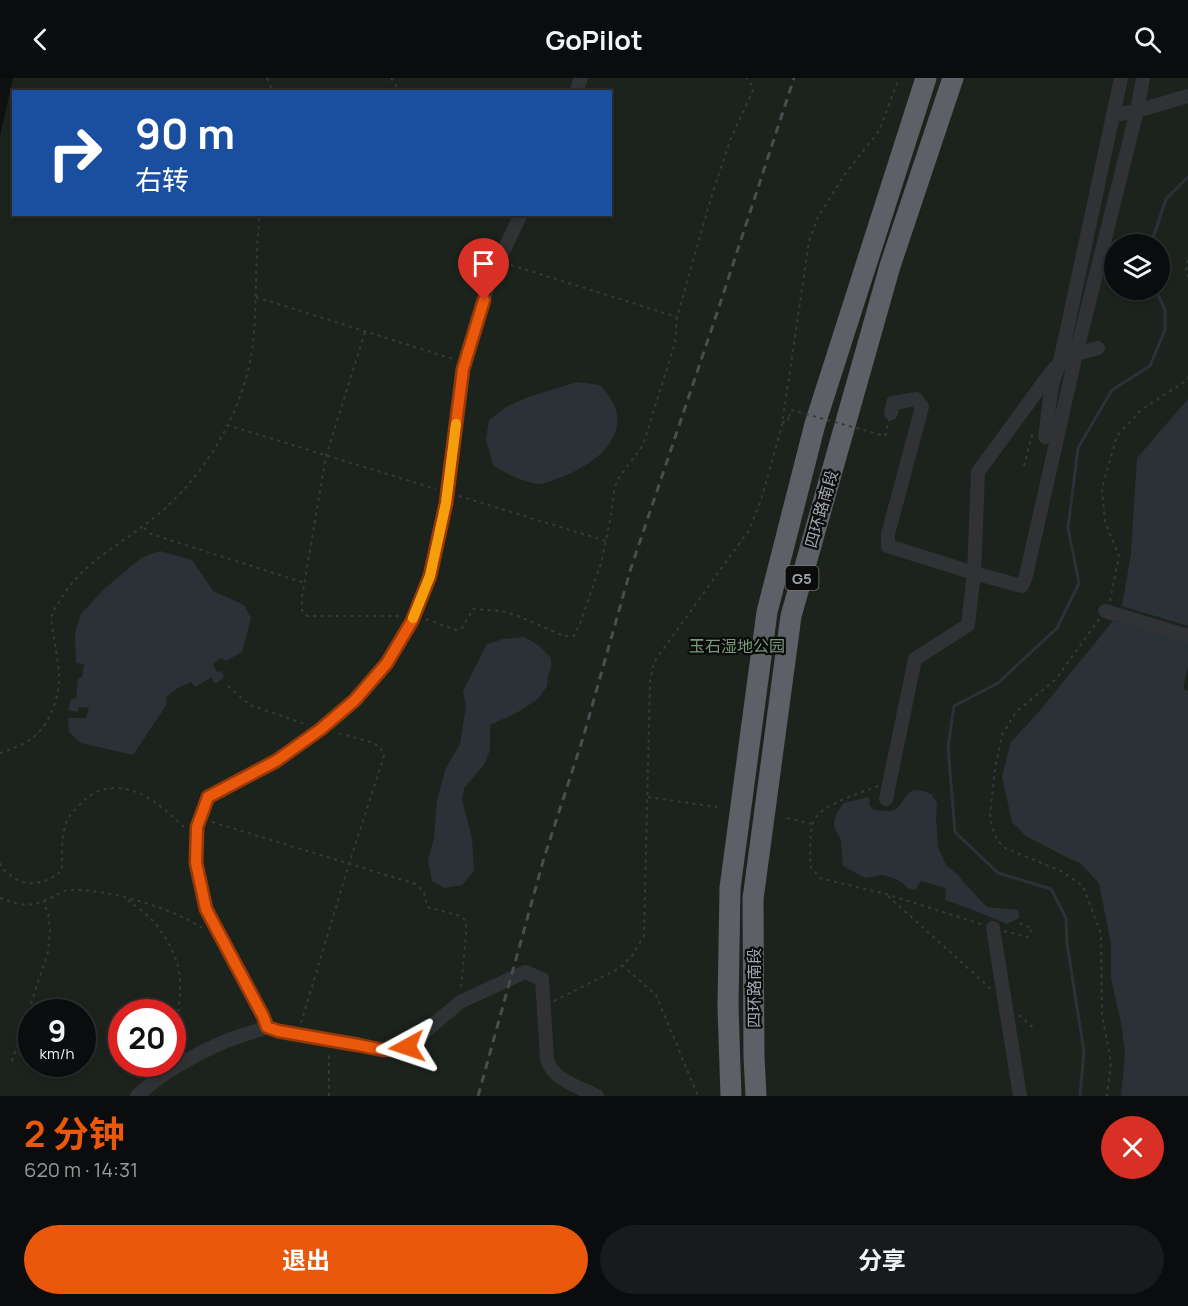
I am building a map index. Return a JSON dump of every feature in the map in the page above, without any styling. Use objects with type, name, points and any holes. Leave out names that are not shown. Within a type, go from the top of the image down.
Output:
[{"type":"highway","name":"四环路南段","points":[[731,1096],[728,1007],[730,888],[767,612],[815,424],[926,78]]},
{"type":"highway","name":"四环路南段","points":[[756,1096],[753,899],[791,616],[891,266],[953,78]]},
{"type":"lane","points":[[1045,437],[1052,384],[1060,362],[1121,78]]},
{"type":"lane","points":[[891,413],[893,403],[916,399],[921,407],[888,534],[888,546],[1022,586],[1076,354],[1137,111],[1143,78]]},
{"type":"lane","points":[[1114,115],[1137,111],[1188,96]]},
{"type":"lane","points":[[267,1027],[206,909],[196,863],[197,827],[208,797],[276,761],[321,729],[355,700],[387,663],[414,616],[430,576],[447,493],[465,363],[490,279],[520,216]]},
{"type":"lane","points":[[886,799],[915,659],[968,625],[974,573],[978,472],[1060,362],[1076,354],[1098,348]]},
{"type":"lane","points":[[1105,611],[1188,636]]},
{"type":"lane","points":[[993,928],[1020,1096]]},
{"type":"lane","points":[[137,1096],[152,1082],[189,1059],[228,1040],[267,1027],[297,1035],[383,1050],[407,1047],[460,1002],[525,972],[542,979],[549,1066],[560,1078],[597,1096]]},
{"type":"path","points":[[365,332],[326,456],[302,610],[307,616],[414,616],[456,630],[462,628],[473,609],[502,611],[564,636],[574,636],[602,561],[614,490],[618,479],[643,445],[675,343],[677,317],[711,198],[731,138],[753,90],[750,81],[746,78]]},
{"type":"path","points":[[544,1005],[618,969],[632,956],[644,936],[650,681],[654,662],[749,530],[761,500],[782,422],[809,242],[818,217],[845,174],[879,131],[899,78]]},
{"type":"path","points":[[0,753],[23,744],[44,728],[54,706],[60,681],[52,615],[67,588],[93,562],[144,527],[192,481],[212,453],[234,411],[247,380],[254,335],[260,216]]},
{"type":"path","points":[[1188,260],[1186,269],[1188,277]]},
{"type":"path","points":[[499,261],[677,317]]},
{"type":"path","points":[[256,297],[465,363]]},
{"type":"path","points":[[1107,1096],[1111,1062],[1102,1015],[1101,934],[1083,886],[1061,871],[1005,848],[997,840],[990,814],[1002,735],[1016,712],[1056,679],[1110,602],[1119,556],[1105,522],[1102,488],[1117,436],[1142,410],[1188,378]]},
{"type":"path","points":[[782,422],[787,423],[791,410],[885,436],[891,413]]},
{"type":"path","points":[[227,425],[606,541]]},
{"type":"path","points":[[144,527],[151,534],[305,583]]},
{"type":"path","points":[[228,686],[250,705],[321,729],[371,742],[380,747],[384,756],[297,1035]]},
{"type":"path","points":[[890,782],[826,807],[817,815],[812,824],[810,867],[820,878],[886,894],[1028,938],[1032,928],[1019,923]]},
{"type":"path","points":[[0,863],[1,868],[12,878],[26,883],[40,883],[55,877],[62,870],[63,837],[67,820],[91,795],[105,788],[123,788],[141,793],[156,802],[197,839]]},
{"type":"path","points":[[648,797],[717,807]]},
{"type":"path","points":[[787,818],[812,824]]},
{"type":"path","points":[[200,819],[416,884],[424,893],[427,907],[460,916],[466,921],[460,1002]]},
{"type":"path","points":[[0,898],[24,906],[43,902],[67,890],[101,891],[191,920],[223,943]]},
{"type":"path","points":[[886,894],[1035,1029]]},
{"type":"path","points":[[125,898],[149,917],[165,937],[178,968],[180,999]]},
{"type":"path","points":[[12,1061],[48,952],[51,929],[48,912],[43,902]]},
{"type":"path","points":[[622,965],[656,995],[698,1096]]},
{"type":"path","points":[[329,1040],[329,1096]]},
{"type":"green space","name":"玉石湿地公园","points":[[13,78],[1188,78],[1188,1096],[0,1096],[0,136]]},
{"type":"shaded area","points":[[577,382],[600,385],[614,404],[617,417],[616,428],[613,438],[599,455],[580,468],[542,484],[521,480],[493,465],[486,439],[489,420],[506,407],[528,397]]},
{"type":"shaded area","points":[[1188,399],[1188,626],[1122,606],[1131,554],[1137,458]]},
{"type":"shaded area","points":[[160,551],[192,560],[213,591],[244,605],[251,618],[242,652],[226,661],[221,658],[213,664],[217,672],[222,671],[224,678],[214,684],[212,677],[195,687],[191,682],[166,697],[167,704],[133,755],[81,743],[69,732],[68,718],[86,718],[89,708],[79,707],[78,712],[68,710],[71,700],[76,698],[78,679],[82,677],[84,664],[76,663],[75,633],[81,614],[103,590],[141,558]]},
{"type":"shaded area","points":[[1113,621],[1188,642],[1188,667],[1183,689],[1188,691],[1188,1096],[1121,1096],[1125,1055],[1122,1028],[1111,978],[1111,944],[1099,883],[1080,863],[1026,836],[1012,822],[1002,777],[1011,742],[1037,714]]},
{"type":"shaded area","points":[[524,637],[538,645],[551,658],[547,686],[538,699],[518,712],[490,725],[490,750],[484,765],[464,788],[462,800],[472,838],[474,871],[462,885],[445,888],[432,881],[428,860],[434,838],[437,800],[446,768],[460,744],[466,706],[463,691],[487,644],[503,639]]},
{"type":"shaded area","points":[[914,790],[931,794],[937,803],[938,847],[946,865],[987,907],[1018,910],[1019,918],[1007,924],[945,900],[946,888],[921,881],[915,890],[907,888],[896,879],[883,875],[865,878],[843,866],[841,840],[834,822],[844,803],[868,797],[874,810],[892,811],[897,809],[907,795]]},
{"type":"waterway","points":[[1154,234],[1166,199],[1188,177]]},
{"type":"waterway","points":[[1080,1096],[1084,1052],[1067,943],[1066,918],[1051,889],[998,873],[955,832],[948,747],[954,706],[998,683],[1057,628],[1079,583],[1068,528],[1078,448],[1112,390],[1150,366],[1165,330],[1165,310],[1160,300]]},
{"type":"railway","points":[[478,1096],[544,858],[583,738],[631,568],[794,78]]},
{"type":"slow traffic","points":[[413,618],[430,576],[446,503],[456,424]]},
{"type":"route","points":[[407,1047],[383,1050],[267,1027],[206,909],[196,863],[197,827],[208,797],[276,761],[317,733],[355,700],[387,663],[412,621],[430,576],[446,503],[463,369],[484,300]]}]
